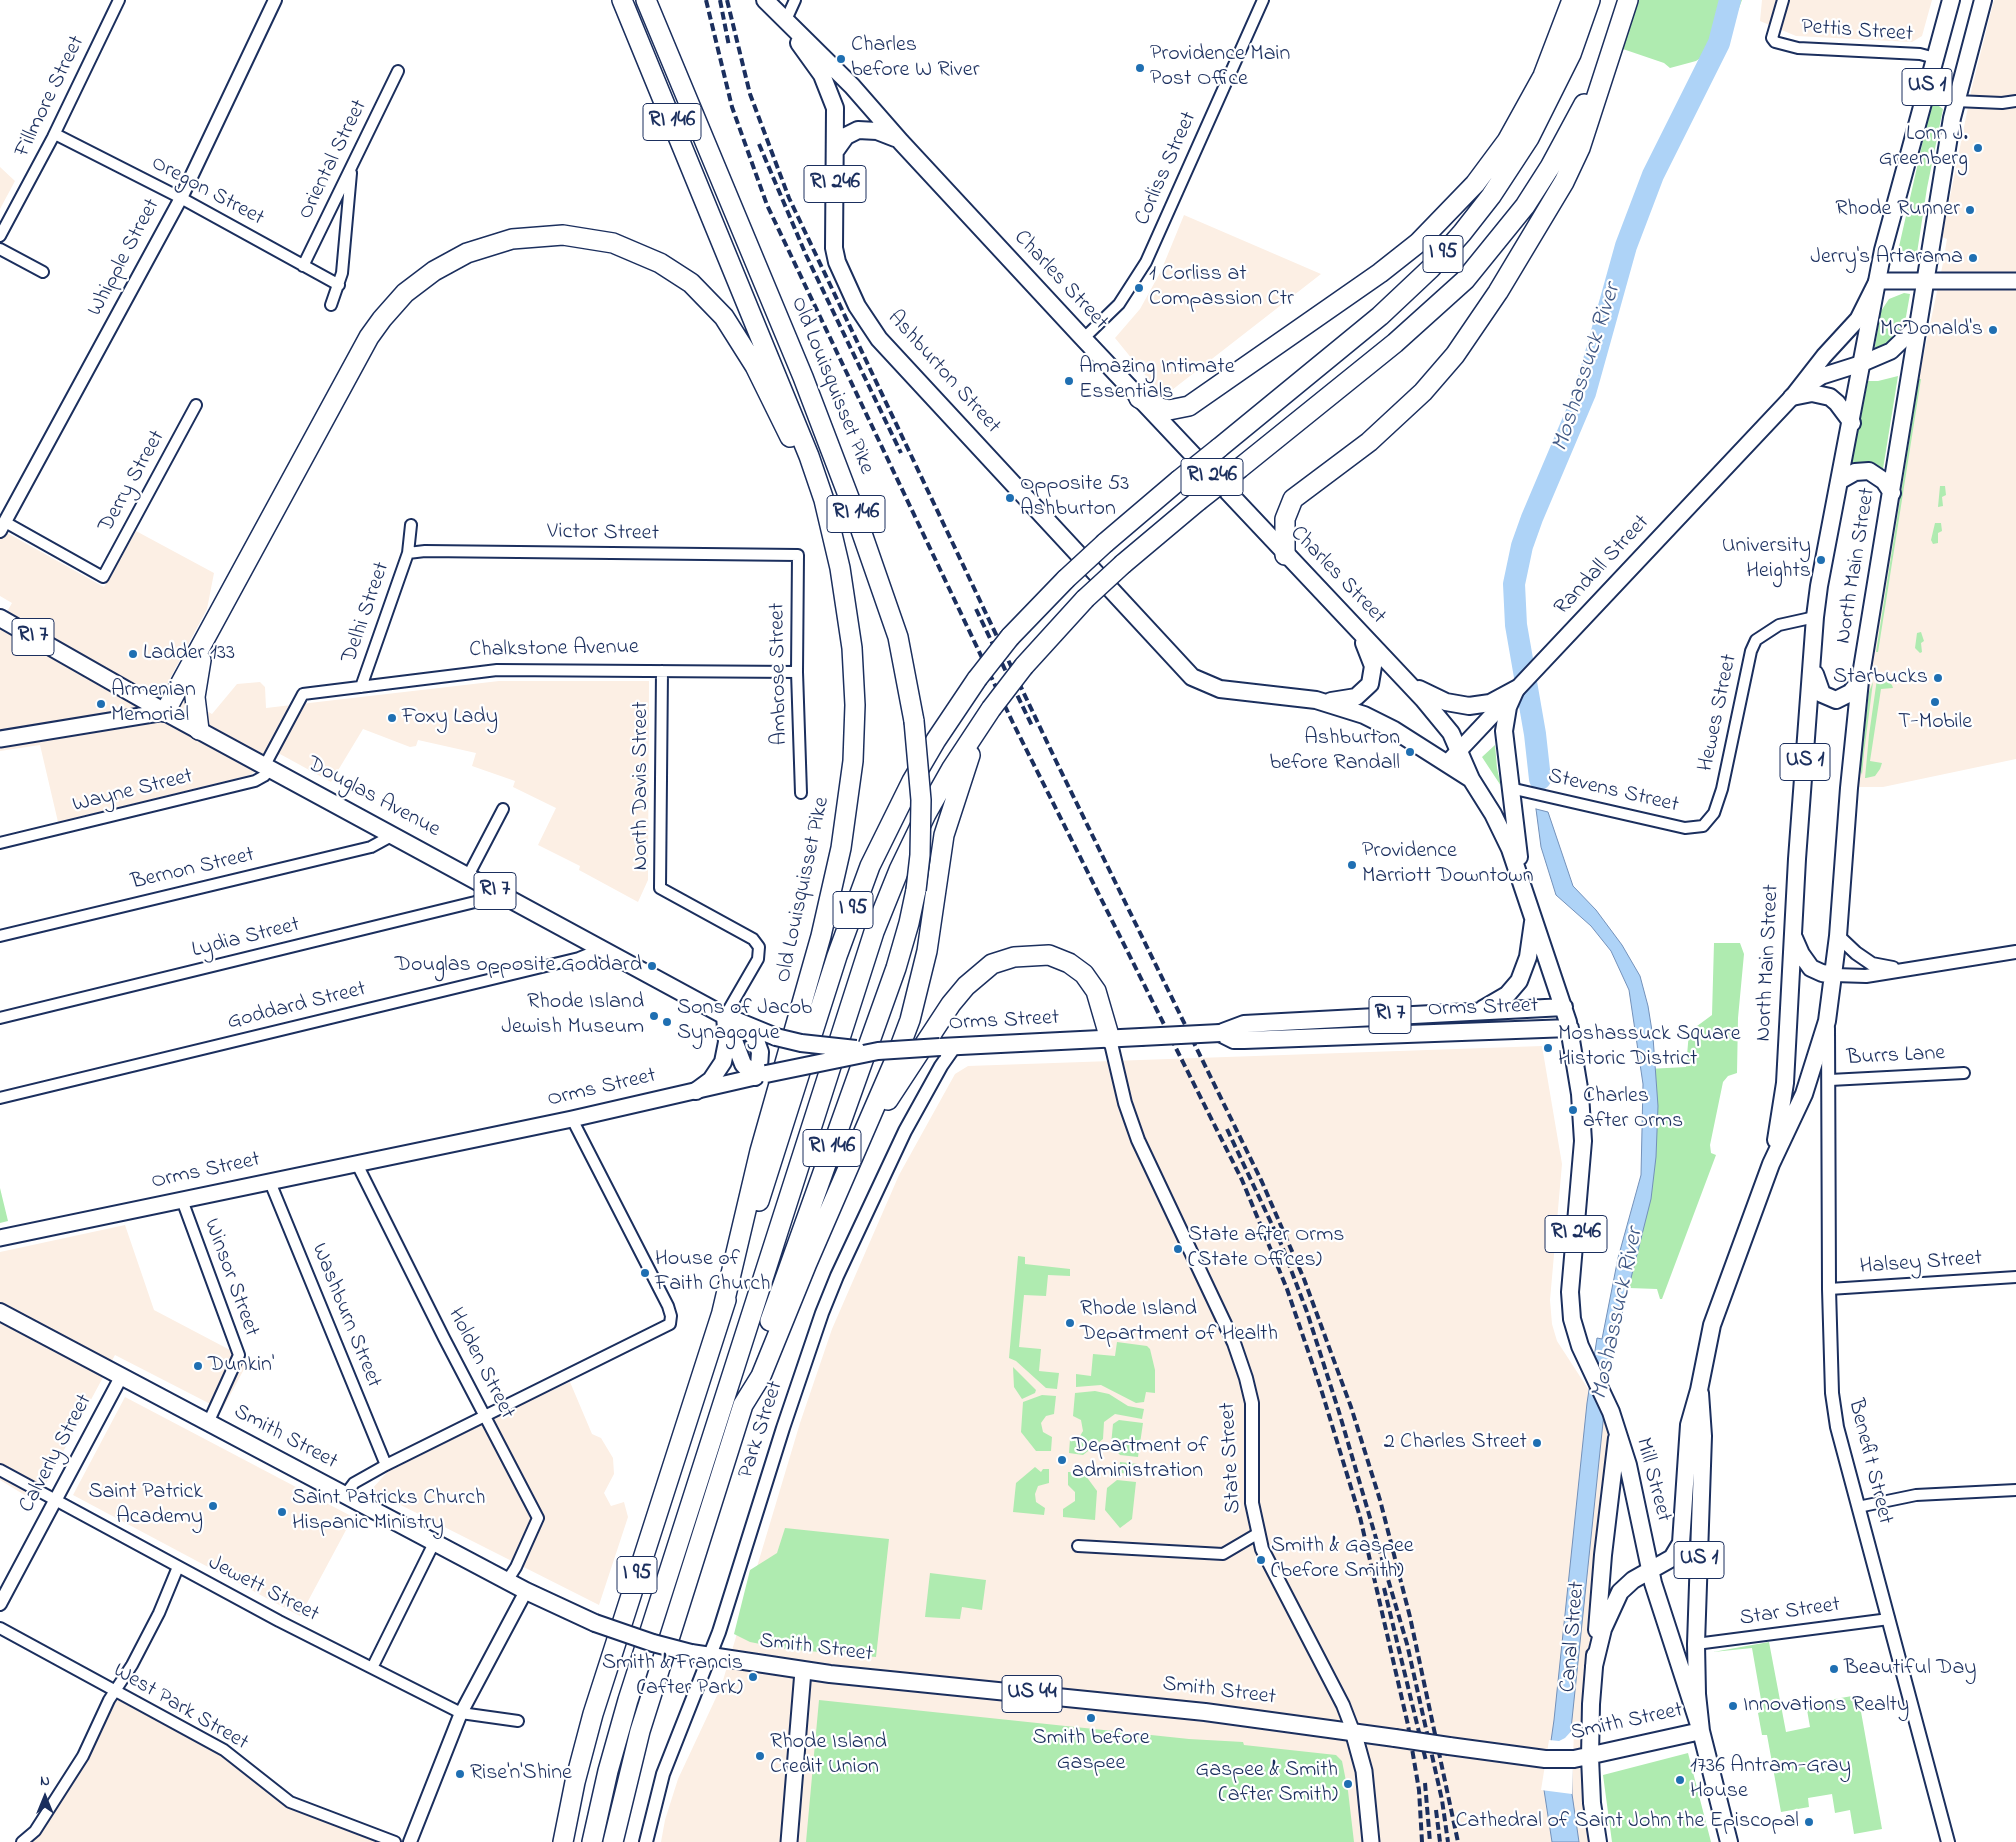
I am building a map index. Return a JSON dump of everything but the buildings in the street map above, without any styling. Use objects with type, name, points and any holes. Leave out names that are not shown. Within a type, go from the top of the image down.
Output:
[{"type":"highway","name":"Old Louisquisset Pike","points":[[622,0],[810,456],[830,523],[845,590],[854,670],[854,728],[847,816],[824,923],[770,1114],[722,1312]]},
{"type":"highway","name":"Old Louisquisset Pike","points":[[646,0],[800,370],[854,509],[898,637],[914,721],[921,800],[920,855],[916,890],[903,946],[775,1306],[743,1405]]},
{"type":"highway","points":[[1138,398],[1156,408],[1169,410],[1189,406],[1380,274],[1418,243],[1475,184],[1507,141],[1543,76],[1572,0]]},
{"type":"highway","name":"I 95","points":[[563,1842],[579,1767],[600,1691],[774,1157],[837,956],[870,866],[912,781],[940,733],[977,679],[1010,637],[1066,579],[1179,480],[1374,322],[1414,285],[1462,234],[1500,184],[1529,138],[1568,62],[1590,0]]},
{"type":"highway","name":"I 95","points":[[592,1842],[611,1760],[628,1700],[874,932],[901,865],[926,814],[952,768],[991,709],[1024,666],[1085,599],[1123,564],[1198,501],[1395,343],[1465,280],[1525,206],[1550,167],[1573,126],[1615,40],[1628,0]]},
{"type":"highway","points":[[1285,555],[1285,519],[1294,499],[1368,442],[1423,392],[1455,355],[1498,292],[1568,173],[1580,148],[1615,40]]},
{"type":"highway","points":[[166,712],[363,348],[382,319],[406,293],[444,265],[478,249],[518,238],[563,235],[612,243],[660,263],[700,291],[724,317],[755,366],[830,523]]},
{"type":"highway","points":[[199,730],[194,704],[195,688],[211,627]]},
{"type":"highway","points":[[613,1842],[640,1731],[743,1405],[761,1376],[857,1146],[893,1067],[910,1020],[927,951],[946,825],[968,759],[991,709]]},
{"type":"highway","points":[[857,1146],[951,1004],[974,978],[992,964],[1014,957],[1038,954],[1060,958],[1077,968],[1091,982],[1096,991],[1110,1039]]},
{"type":"main road","name":"Charles Street","points":[[764,0],[831,64],[1083,339],[1445,725],[1459,750],[1471,779],[1503,831],[1519,871],[1570,1028],[1580,1094],[1583,1141],[1570,1307],[1580,1346],[1599,1386]]},
{"type":"main road","name":"North Main Street","points":[[1771,1164],[1785,1083],[1793,936],[1813,667],[1814,617],[1877,281],[1902,173],[1951,0]]},
{"type":"main road","name":"North Main Street","points":[[1594,1666],[1601,1637],[1615,1600],[1629,1582],[1672,1558],[1682,1540],[1689,1425],[1699,1390],[1704,1357],[1714,1318],[1771,1164],[1804,1094],[1828,1021],[1838,936],[1849,788],[1860,681],[1956,101],[1983,0]]},
{"type":"main road","name":"Ashburton Street","points":[[785,22],[829,90],[836,117],[834,248],[836,262],[857,306],[873,331],[1185,670],[1207,685],[1227,690],[1316,700]]},
{"type":"main road","points":[[836,150],[846,136],[858,130],[877,131],[901,142]]},
{"type":"main road","points":[[1877,281],[2016,281]]},
{"type":"main road","name":"Randall Street","points":[[1446,763],[1792,397],[1824,356],[1858,319],[1877,281]]},
{"type":"main road","name":"Randall Street","points":[[1792,397],[1822,376],[1863,363],[1891,351],[1918,324]]},
{"type":"main road","points":[[1792,397],[1812,393],[1830,398],[1838,402],[1852,422]]},
{"type":"main road","points":[[1839,481],[1855,472],[1869,472],[1884,481],[1892,492]]},
{"type":"main road","name":"Douglas Avenue","points":[[0,618],[166,712],[725,1016],[776,1037],[810,1045],[878,1052]]},
{"type":"main road","points":[[1316,700],[1352,699],[1364,692],[1370,684],[1373,666],[1357,630]]},
{"type":"main road","points":[[1813,667],[1822,694],[1828,698],[1836,700],[1844,697],[1860,681]]},
{"type":"main road","points":[[1406,682],[1446,702],[1469,706],[1490,703],[1516,689]]},
{"type":"main road","points":[[1516,689],[1508,707],[1504,724],[1510,788],[1518,838],[1519,871]]},
{"type":"main road","name":"RI 246","points":[[1316,700],[1374,720],[1446,763]]},
{"type":"main road","points":[[0,739],[166,712]]},
{"type":"main road","name":"Charles Street","points":[[1446,763],[1471,779]]},
{"type":"main road","points":[[1476,1011],[1500,1000],[1519,981],[1528,957],[1534,917]]},
{"type":"main road","points":[[1793,936],[1800,954],[1811,968],[1822,973],[1834,975]]},
{"type":"main road","name":"Orms Street","points":[[0,1238],[572,1119],[760,1076],[878,1052],[1220,1033],[1244,1024],[1564,1007]]},
{"type":"main road","points":[[725,1016],[743,1064],[760,1076]]},
{"type":"main road","points":[[696,1091],[710,1080],[723,1062],[727,1042],[725,1016]]},
{"type":"main road","points":[[742,1024],[752,1034],[759,1048],[760,1076]]},
{"type":"main road","name":"Orms Street","points":[[1220,1033],[1229,1038],[1244,1040],[1570,1028]]},
{"type":"main road","name":"Smith Street","points":[[0,1312],[526,1591],[595,1623],[653,1643],[691,1653],[803,1671],[1205,1712],[1545,1759],[1582,1758],[1701,1731]]},
{"type":"main road","name":"Mill Street","points":[[1599,1386],[1608,1402],[1632,1480],[1650,1571],[1701,1731]]},
{"type":"main road","name":"North Main Street","points":[[1699,1390],[1703,1436],[1696,1644],[1701,1731],[1729,1842]]},
{"type":"main road","name":"Canal Street","points":[[1598,1842],[1582,1758],[1591,1704],[1603,1555],[1617,1436]]},
{"type":"main road","points":[[789,1842],[803,1671]]},
{"type":"main road","points":[[1353,1731],[1364,1771],[1371,1842]]},
{"type":"street","name":"Fillmore Street","points":[[0,236],[55,134],[119,0]]},
{"type":"street","name":"Whipple Street","points":[[2,526],[180,198],[276,0]]},
{"type":"street","points":[[785,22],[795,0]]},
{"type":"street","name":"Corliss Street","points":[[1083,339],[1119,304],[1146,262],[1263,0]]},
{"type":"street","name":"Pettis Street","points":[[1783,0],[1772,38],[1775,42],[1798,48],[1920,54],[1935,58]]},
{"type":"street","name":"Oriental Street","points":[[303,266],[398,71]]},
{"type":"street","points":[[1956,101],[2002,103],[2016,100]]},
{"type":"street","name":"Oregon Street","points":[[55,134],[180,198],[339,285]]},
{"type":"street","points":[[331,305],[339,285],[352,166]]},
{"type":"street","points":[[0,249],[43,272]]},
{"type":"street","name":"Derry Street","points":[[2,526],[103,577],[196,405]]},
{"type":"street","name":"Delhi Street","points":[[361,687],[408,552],[411,525]]},
{"type":"street","name":"Victor Street","points":[[408,552],[798,555]]},
{"type":"street","name":"Ambrose Street","points":[[798,555],[797,672],[801,793]]},
{"type":"street","name":"Hewes Street","points":[[1707,824],[1714,813],[1722,789],[1751,651],[1756,640],[1779,626],[1814,617]]},
{"type":"street","name":"Chalkstone Avenue","points":[[268,767],[303,694],[497,670],[797,672]]},
{"type":"street","name":"North Davis Street","points":[[662,671],[660,888],[753,939],[759,947],[758,958],[725,1016]]},
{"type":"street","name":"Wayne Street","points":[[0,843],[255,781],[264,776],[268,767]]},
{"type":"street","name":"Stevens Street","points":[[1510,788],[1685,828],[1700,828],[1707,824]]},
{"type":"street","points":[[468,876],[503,809]]},
{"type":"street","name":"Bernon Street","points":[[0,936],[371,847],[393,834]]},
{"type":"street","name":"Lydia Street","points":[[0,1018],[476,902],[498,892]]},
{"type":"street","points":[[1838,936],[1856,953],[1872,964],[1908,968]]},
{"type":"street","name":"Goddard Street","points":[[0,1098],[580,958],[601,948]]},
{"type":"street","points":[[1834,975],[1866,976],[2016,952]]},
{"type":"street","name":"Benefit Street","points":[[1828,1021],[1830,1080],[1829,1289],[1833,1402],[1837,1427],[1948,1842]]},
{"type":"street","name":"State Street","points":[[1110,1039],[1125,1103],[1138,1140],[1234,1344],[1246,1378],[1252,1403],[1251,1475],[1257,1534],[1262,1549],[1343,1706],[1353,1731]]},
{"type":"street","name":"Park Street","points":[[646,1842],[663,1774],[710,1657],[788,1411],[825,1306],[905,1131],[941,1066],[948,1047]]},
{"type":"street","name":"Burrs Lane","points":[[1830,1080],[1964,1073]]},
{"type":"street","points":[[345,1495],[354,1483],[386,1465],[485,1418],[670,1324],[671,1316],[668,1306],[572,1119]]},
{"type":"street","name":"Holden Street","points":[[357,1164],[485,1418],[538,1518],[516,1567],[507,1581]]},
{"type":"street","name":"Washburn Street","points":[[270,1182],[386,1465]]},
{"type":"street","name":"Winsor Street","points":[[182,1200],[239,1355],[208,1423]]},
{"type":"street","name":"Halsey Street","points":[[1829,1289],[2016,1277]]},
{"type":"street","name":"Calverly Street","points":[[0,1604],[121,1377]]},
{"type":"street","name":"Jewett Street","points":[[0,1470],[279,1621],[372,1666],[461,1713],[518,1721]]},
{"type":"street","points":[[1858,1507],[1916,1495],[2016,1490]]},
{"type":"street","points":[[1078,1546],[1223,1554],[1257,1534]]},
{"type":"street","points":[[372,1666],[434,1542]]},
{"type":"street","points":[[22,1842],[35,1831],[64,1789],[83,1756],[110,1700],[159,1613],[178,1567]]},
{"type":"street","points":[[410,1842],[461,1713],[526,1591]]},
{"type":"street","name":"Star Street","points":[[1696,1644],[1889,1619]]},
{"type":"street","name":"West Park Street","points":[[0,1628],[224,1750],[290,1802],[395,1842]]},
{"type":"shaded area","points":[[1762,0],[1932,0],[1922,36],[1912,42],[1796,36],[1760,21]]},
{"type":"shaded area","points":[[1994,0],[2016,0],[2016,759],[1883,787],[1850,787],[1890,513],[1943,263],[1947,239],[1942,237],[1972,87]]},
{"type":"shaded area","points":[[0,167],[15,181],[0,209]]},
{"type":"shaded area","points":[[1184,215],[1321,274],[1163,397],[1115,338],[1140,309],[1161,271]]},
{"type":"shaded area","points":[[0,529],[104,587],[136,531],[214,573],[207,609],[165,688],[212,714],[237,684],[260,682],[265,687],[266,708],[499,681],[649,681],[648,880],[638,902],[579,870],[580,866],[538,845],[556,808],[513,787],[515,781],[472,766],[476,753],[418,740],[416,746],[410,747],[363,729],[331,782],[280,754],[250,775],[58,822],[40,745],[0,751],[0,624],[12,603],[0,596]]},
{"type":"shaded area","points":[[1542,1046],[1562,1164],[1550,1300],[1552,1324],[1557,1341],[1620,1438],[1589,1812],[1595,1842],[661,1842],[665,1820],[678,1779],[721,1687],[800,1423],[832,1329],[899,1175],[955,1074],[968,1066]]},
{"type":"shaded area","points":[[125,1225],[154,1310],[249,1360],[222,1410],[115,1355],[36,1502],[0,1480],[0,1252]]},
{"type":"shaded area","points":[[570,1382],[592,1434],[601,1438],[613,1458],[614,1474],[604,1493],[611,1506],[624,1502],[628,1517],[599,1605],[371,1490],[391,1468],[495,1416]]},
{"type":"shaded area","name":"Saint Patrick Academy","points":[[125,1397],[353,1517],[300,1616],[73,1495]]},
{"type":"shaded area","points":[[118,1695],[213,1745],[284,1798],[391,1842],[30,1842],[46,1826]]},
{"type":"green space","points":[[1631,0],[1742,0],[1727,40],[1696,61],[1670,68],[1664,63],[1617,47]]},
{"type":"green space","points":[[1932,101],[1943,109],[1927,188],[1917,253],[1898,251]]},
{"type":"green space","points":[[1904,293],[1910,294],[1904,328],[1883,348],[1874,352],[1881,311],[1889,299]]},
{"type":"green space","points":[[1898,376],[1883,469],[1851,465],[1868,381],[1878,381]]},
{"type":"green space","points":[[1919,379],[1921,379],[1878,652],[1876,652]]},
{"type":"green space","points":[[1940,486],[1945,486],[1946,495],[1942,497],[1943,506],[1938,507]]},
{"type":"green space","points":[[1935,523],[1941,523],[1942,531],[1938,533],[1938,543],[1933,544],[1931,540]]},
{"type":"green space","points":[[1921,632],[1924,641],[1921,643],[1922,652],[1920,653],[1915,648],[1917,633]]},
{"type":"green space","points":[[1877,679],[1886,679],[1893,688],[1881,689],[1870,761],[1882,763],[1875,776],[1865,778],[1869,735]]},
{"type":"green space","points":[[1873,682],[1862,775],[1860,769],[1869,692]]},
{"type":"green space","points":[[1495,745],[1497,768],[1501,786],[1482,757]]},
{"type":"green space","points":[[1714,943],[1740,943],[1744,954],[1738,1018],[1737,1073],[1728,1076],[1723,1082],[1710,1145],[1711,1153],[1716,1155],[1662,1299],[1660,1299],[1657,1289],[1629,1288],[1639,1236],[1648,1069],[1686,1067],[1689,1032],[1712,1015]]},
{"type":"green space","points":[[0,1188],[8,1221],[0,1223]]},
{"type":"green space","points":[[1018,1256],[1025,1257],[1025,1264],[1070,1269],[1070,1276],[1048,1275],[1046,1296],[1024,1295],[1019,1347],[1041,1349],[1039,1371],[1059,1373],[1057,1389],[1046,1388],[1016,1361],[1009,1358]]},
{"type":"green space","points":[[1117,1342],[1147,1346],[1150,1349],[1155,1370],[1155,1393],[1146,1392],[1144,1402],[1136,1403],[1101,1385],[1076,1387],[1076,1374],[1091,1376],[1093,1354],[1115,1356]]},
{"type":"green space","points":[[1013,1367],[1036,1390],[1035,1393],[1022,1399],[1014,1387]]},
{"type":"green space","points":[[1095,1391],[1109,1394],[1128,1406],[1144,1409],[1142,1419],[1115,1414],[1104,1422],[1103,1439],[1083,1455],[1069,1453],[1070,1439],[1080,1436],[1083,1431],[1081,1420],[1073,1416],[1075,1393]]},
{"type":"green space","points":[[1042,1395],[1056,1396],[1054,1414],[1046,1416],[1041,1423],[1043,1432],[1052,1437],[1051,1451],[1036,1451],[1021,1432],[1023,1402]]},
{"type":"green space","points":[[1119,1420],[1143,1423],[1138,1457],[1120,1455],[1111,1445],[1113,1424]]},
{"type":"green space","points":[[1120,1462],[1138,1464],[1137,1474],[1119,1473]]},
{"type":"green space","points":[[1035,1467],[1041,1472],[1043,1469],[1049,1469],[1049,1483],[1038,1486],[1035,1494],[1036,1502],[1045,1508],[1044,1515],[1013,1512],[1016,1483]]},
{"type":"green space","points":[[1068,1472],[1072,1472],[1072,1476],[1078,1476],[1078,1472],[1083,1472],[1097,1491],[1095,1520],[1063,1517],[1063,1509],[1075,1501],[1075,1492],[1068,1485]]},
{"type":"green space","points":[[1117,1480],[1136,1482],[1132,1519],[1120,1528],[1105,1510],[1107,1488]]},
{"type":"green space","points":[[785,1528],[889,1539],[876,1657],[786,1649],[750,1642],[734,1634],[750,1570],[777,1553]]},
{"type":"green space","points":[[930,1573],[986,1580],[982,1610],[962,1607],[960,1619],[925,1617]]},
{"type":"green space","points":[[1769,1642],[1786,1732],[1810,1727],[1806,1704],[1858,1695],[1882,1829],[1854,1834],[1850,1810],[1835,1813],[1832,1794],[1808,1798],[1809,1807],[1781,1812],[1767,1735],[1762,1735],[1758,1713],[1763,1711],[1752,1648],[1713,1652]]},
{"type":"green space","points":[[819,1700],[1189,1739],[1243,1742],[1244,1745],[1336,1755],[1342,1761],[1348,1791],[1354,1842],[806,1842]]},
{"type":"green space","points":[[1688,1753],[1711,1842],[1612,1842],[1603,1775]]},
{"type":"water","points":[[1536,809],[1548,812],[1573,886],[1596,910],[1622,945],[1640,976],[1648,1006],[1653,1037],[1658,1106],[1656,1157],[1651,1199],[1609,1365],[1571,1729],[1572,1794],[1579,1842],[1552,1842],[1544,1790],[1554,1720],[1587,1403],[1597,1338],[1602,1339],[1618,1258],[1641,1175],[1643,1084],[1629,990],[1611,951],[1591,926],[1556,895],[1541,847]]},
{"type":"pier","points":[[1574,1728],[1572,1794],[1541,1790],[1549,1740],[1559,1741],[1565,1738]]},
{"type":"waterway","name":"Moshassuck River","points":[[1540,779],[1535,734],[1516,625],[1514,584],[1522,546],[1585,393],[1626,246],[1653,175],[1719,43],[1730,0]]},
{"type":"railway","points":[[706,0],[732,107],[767,205],[1013,723],[1242,1180],[1287,1289],[1321,1389],[1360,1517],[1408,1725],[1419,1790],[1422,1842]]},
{"type":"railway","points":[[720,0],[729,46]]},
{"type":"railway","points":[[727,0],[750,94],[789,198],[1056,761],[1262,1182],[1304,1279],[1351,1407],[1380,1500],[1410,1617],[1458,1842]]},
{"type":"railway","points":[[759,144],[806,255],[901,453]]},
{"type":"railway","points":[[976,609],[1033,728]]},
{"type":"railway","points":[[1227,1129],[1282,1246],[1307,1312],[1339,1412],[1407,1644],[1442,1800],[1448,1842]]},
{"type":"railway","points":[[1384,1588],[1426,1761]]},
{"type":"railway","points":[[1425,1783],[1430,1842]]},
{"type":"railway","points":[[1436,1810],[1440,1842]]},
{"type":"place","name":"Charles before W River","points":[[841,59]]},
{"type":"place","name":"Providence Main Post Office","points":[[1140,68]]},
{"type":"place","name":"Lonn J. Greenberg","points":[[1978,148]]},
{"type":"place","name":"Rhode Runner","points":[[1970,210]]},
{"type":"place","name":"Jerry's Artarama","points":[[1973,258]]},
{"type":"place","name":"1 Corliss at Compassion Ctr","points":[[1139,288]]},
{"type":"place","name":"McDonald's","points":[[1993,330]]},
{"type":"place","name":"Amazing Intimate Essentials","points":[[1069,381]]},
{"type":"place","name":"Opposite 53 Ashburton","points":[[1010,498]]},
{"type":"place","name":"University Heights","points":[[1821,560]]},
{"type":"place","name":"Ladder 133","points":[[133,654]]},
{"type":"place","name":"Starbucks","points":[[1938,678]]},
{"type":"place","name":"T-Mobile","points":[[1935,702]]},
{"type":"place","name":"Armenian Memorial","points":[[101,704]]},
{"type":"place","name":"Foxy Lady","points":[[392,718]]},
{"type":"place","name":"Ashburton before Randall","points":[[1410,752]]},
{"type":"place","name":"Providence Marriott Downtown","points":[[1352,865]]},
{"type":"place","name":"Douglas opposite Goddard","points":[[652,966]]},
{"type":"place","name":"Rhode Island Jewish Museum","points":[[654,1016]]},
{"type":"place","name":"Sons of Jacob Synagogue","points":[[667,1022]]},
{"type":"place","name":"Moshassuck Square Historic District","points":[[1548,1048]]},
{"type":"place","name":"Charles after Orms","points":[[1573,1110]]},
{"type":"place","name":"State after Orms (State Offices)","points":[[1178,1249]]},
{"type":"place","name":"House of Faith Church","points":[[645,1273]]},
{"type":"place","name":"Rhode Island Department of Health","points":[[1070,1323]]},
{"type":"place","name":"Dunkin'","points":[[198,1366]]},
{"type":"place","name":"2 Charles Street","points":[[1537,1443]]},
{"type":"place","name":"Department of administration","points":[[1062,1460]]},
{"type":"place","name":"Saint Patrick Academy","points":[[213,1506]]},
{"type":"place","name":"Saint Patricks Church Hispanic Ministry","points":[[282,1512]]},
{"type":"place","name":"Smith & Gaspee (before Smith)","points":[[1261,1560]]},
{"type":"place","name":"Beautiful Day","points":[[1834,1669]]},
{"type":"place","name":"Smith & Francis (after Park)","points":[[753,1677]]},
{"type":"place","name":"Innovations Realty","points":[[1733,1706]]},
{"type":"place","name":"Smith before Gaspee","points":[[1091,1718]]},
{"type":"place","name":"Rhode Island Credit Union","points":[[760,1756]]},
{"type":"place","name":"Rise'n'Shine","points":[[460,1774]]},
{"type":"place","name":"1736 Antram-Gray House","points":[[1680,1780]]},
{"type":"place","name":"Gaspee & Smith (after Smith)","points":[[1348,1784]]},
{"type":"place","name":"Cathedral of Saint John the Episcopal","points":[[1809,1822]]}]
